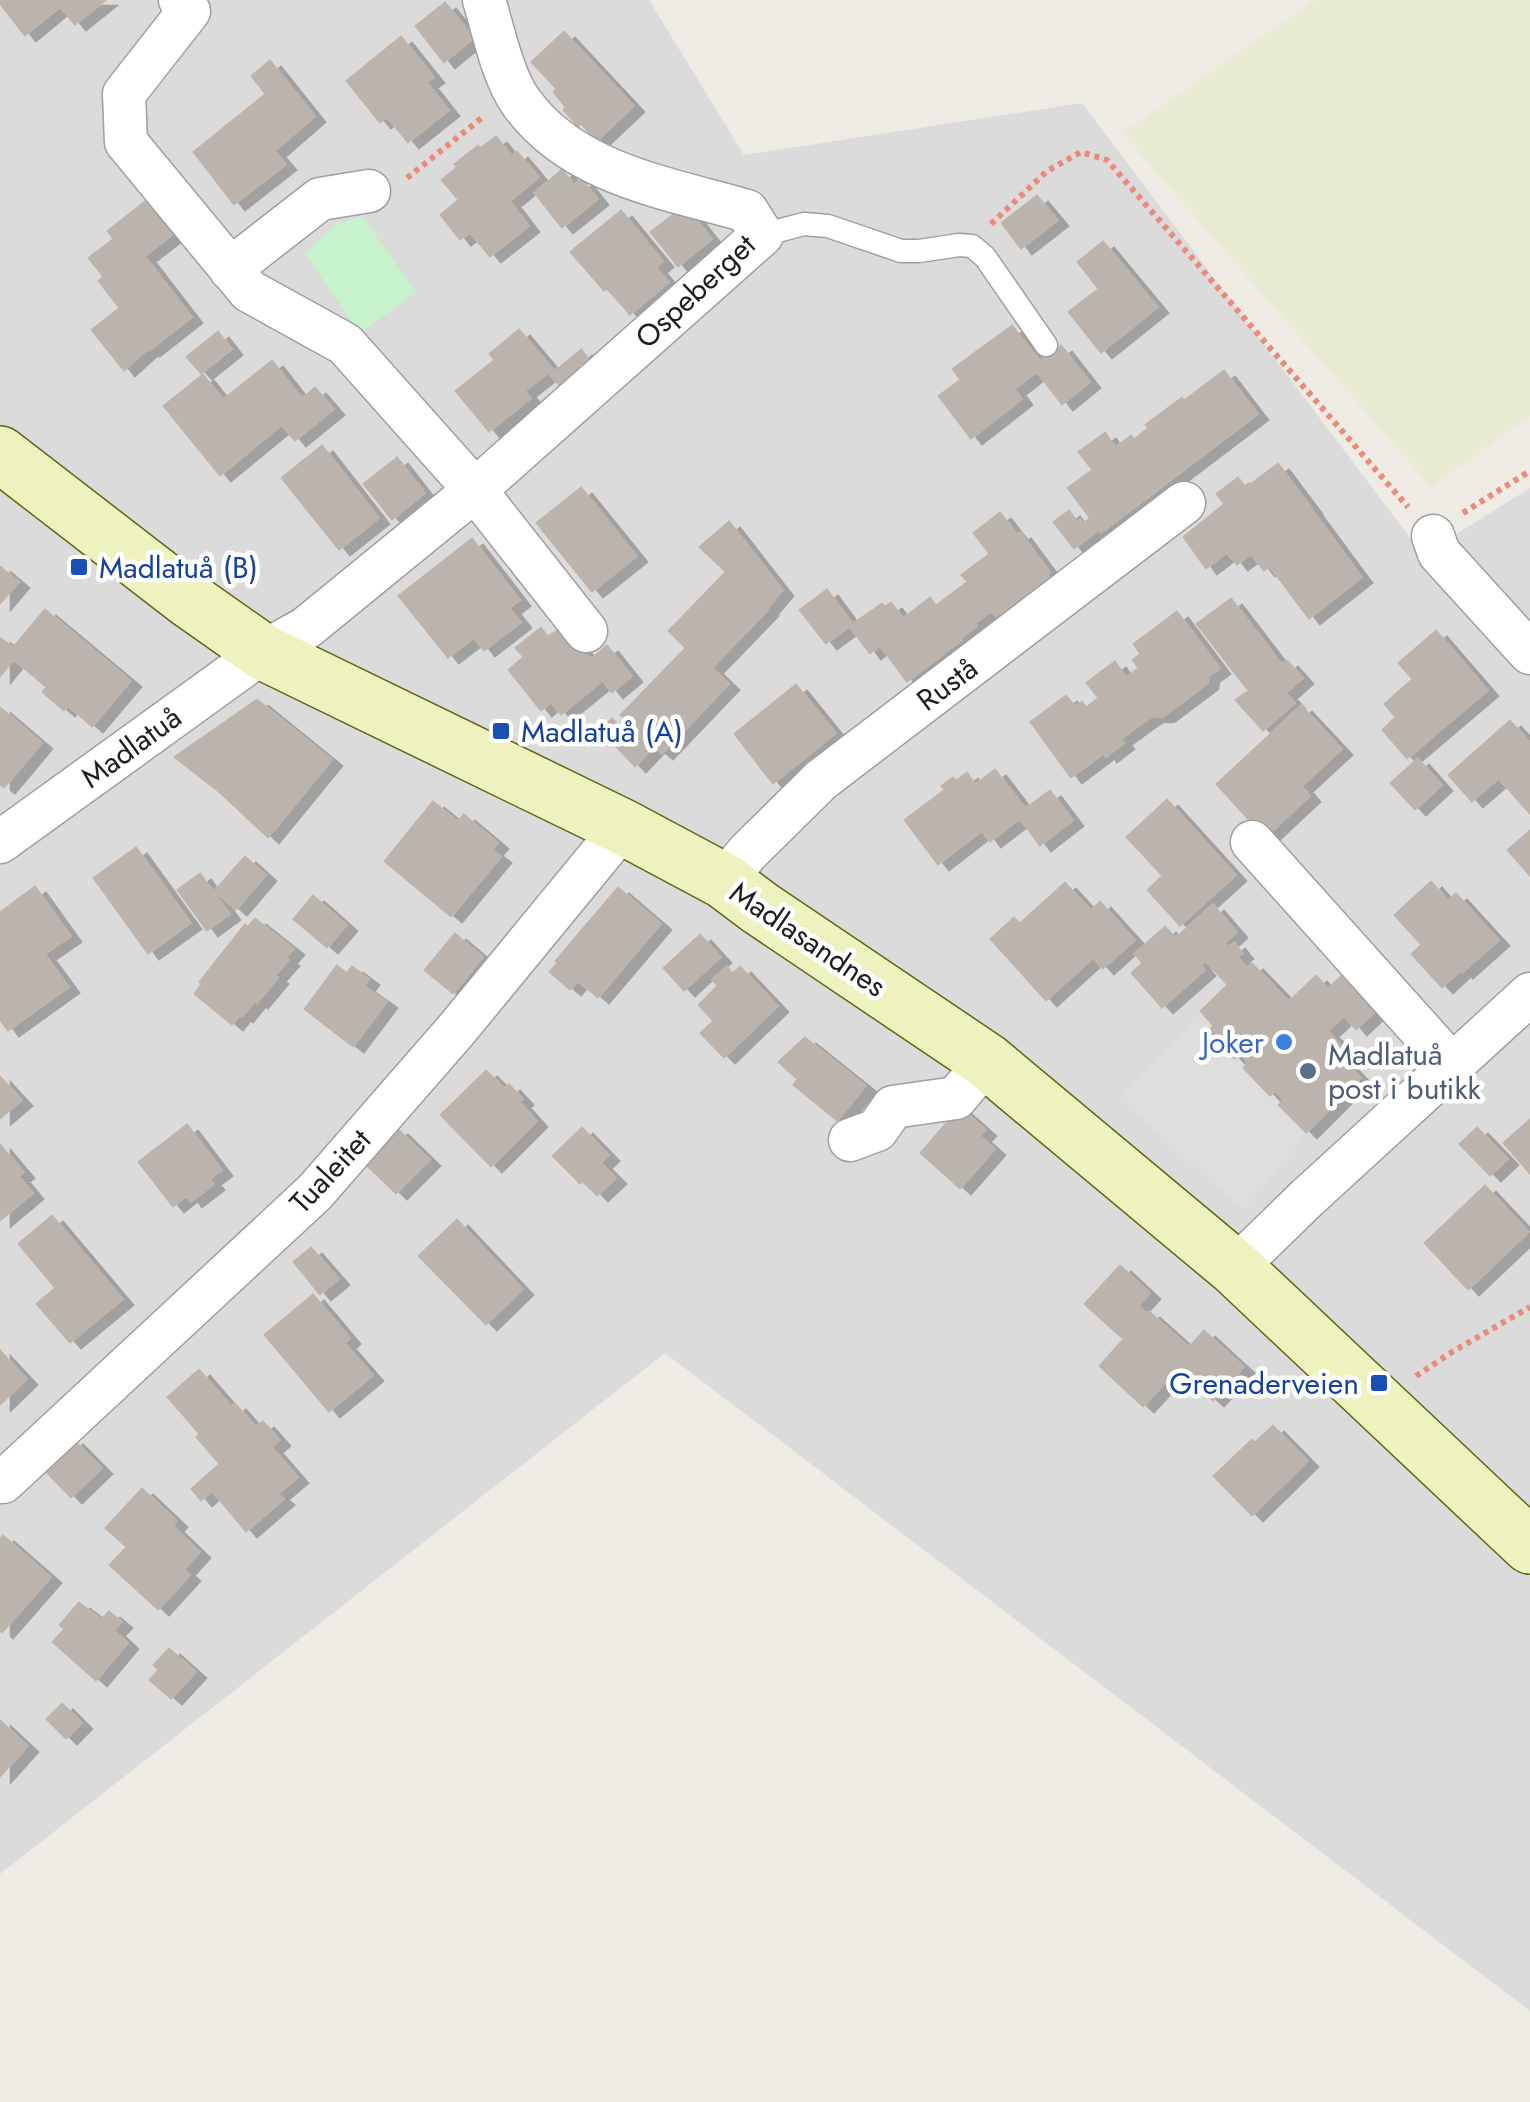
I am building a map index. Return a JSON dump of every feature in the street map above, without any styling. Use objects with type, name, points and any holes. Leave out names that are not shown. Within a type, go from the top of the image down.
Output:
[{"type":"street","points":[[180,0],[189,11],[124,94],[126,142],[249,292],[345,344],[475,490],[586,631]]},
{"type":"street","name":"Ospeberget","points":[[263,652],[306,628],[475,490],[762,235],[748,211],[628,176],[580,157],[550,134],[519,101],[484,0]]},
{"type":"street","points":[[230,269],[320,199],[383,189]]},
{"type":"street","name":"Madlasandnes","points":[[0,454],[263,652],[724,881],[988,1061],[1236,1268],[1530,1546]]},
{"type":"street","name":"Rustå","points":[[724,881],[821,780],[1184,503]]},
{"type":"street","points":[[1433,536],[1439,554],[1528,648]]},
{"type":"street","name":"Madlatuå","points":[[0,842],[263,652]]},
{"type":"street","name":"Tualeitet","points":[[3,1482],[316,1192],[457,1029],[622,828]]},
{"type":"street","points":[[1252,842],[1452,1065]]},
{"type":"street","points":[[1236,1268],[1530,994]]},
{"type":"street","points":[[850,1140],[877,1130],[893,1107],[956,1098],[988,1061]]},
{"type":"lane","points":[[762,235],[804,224],[828,226],[901,251],[972,246],[985,257],[1046,346]]},
{"type":"path","points":[[383,189],[515,90]]},
{"type":"path","points":[[972,246],[999,213],[1048,171],[1081,152],[1107,160],[1433,536],[1530,471]]},
{"type":"path","points":[[1407,1382],[1530,1306]]},
{"type":"shaded area","points":[[0,0],[649,0],[744,155],[1082,103],[1423,555],[1530,488],[1530,2011],[665,1353],[0,1874]]},
{"type":"shaded area","points":[[1199,1015],[1308,1132],[1244,1210],[1119,1098]]},
{"type":"green space","points":[[1315,0],[1530,0],[1530,416],[1431,487],[1122,133]]},
{"type":"green space","points":[[362,216],[416,292],[360,333],[305,253],[336,225]]},
{"type":"building","points":[[0,0],[105,0],[75,24],[60,6],[25,35]]},
{"type":"building","points":[[445,3],[473,38],[444,62],[416,26]]},
{"type":"building","points":[[564,32],[633,106],[597,140],[564,110],[566,107],[554,92],[557,89],[532,62]]},
{"type":"building","points":[[401,37],[433,77],[426,82],[448,110],[408,142],[387,116],[380,122],[347,81]]},
{"type":"building","points":[[270,61],[314,116],[274,151],[285,164],[234,204],[194,152],[266,94],[252,76]]},
{"type":"building","points":[[496,137],[512,157],[517,152],[538,177],[509,201],[528,226],[490,256],[470,232],[460,239],[441,215],[459,200],[442,180],[458,167],[455,164]]},
{"type":"building","points":[[562,170],[574,185],[582,180],[597,199],[562,227],[535,193]]},
{"type":"building","points":[[1037,196],[1057,220],[1021,248],[1002,223]]},
{"type":"building","points":[[145,202],[171,235],[144,256],[191,317],[124,370],[92,330],[120,308],[99,281],[104,277],[89,258],[114,239],[108,231]]},
{"type":"building","points":[[685,206],[711,239],[678,266],[651,232]]},
{"type":"building","points":[[621,211],[662,261],[655,267],[668,282],[630,314],[571,252]]},
{"type":"building","points":[[1103,242],[1157,307],[1101,352],[1069,312],[1099,289],[1078,262]]},
{"type":"building","points":[[1012,326],[1043,366],[1014,389],[1021,399],[971,438],[939,396],[961,380],[953,369]]},
{"type":"building","points":[[519,330],[552,369],[524,391],[530,398],[489,431],[456,391],[495,360],[490,354]]},
{"type":"building","points":[[218,332],[231,349],[201,373],[187,357]]},
{"type":"building","points":[[1061,346],[1089,382],[1062,404],[1037,371],[1043,366],[1040,362]]},
{"type":"building","points":[[581,350],[595,368],[565,392],[551,375]]},
{"type":"building","points":[[272,361],[302,399],[315,388],[333,409],[295,440],[282,424],[220,475],[164,406],[203,375],[223,400]]},
{"type":"building","points":[[1224,371],[1257,414],[1166,483],[1134,440],[1149,428],[1146,425]]},
{"type":"building","points":[[1105,433],[1115,448],[1131,436],[1166,483],[1101,532],[1068,488],[1093,470],[1079,452]]},
{"type":"building","points":[[322,446],[378,518],[339,549],[282,478]]},
{"type":"building","points":[[397,458],[424,493],[392,519],[364,484]]},
{"type":"building","points":[[1278,464],[1311,508],[1237,564],[1227,552],[1206,568],[1184,537],[1225,504],[1217,494],[1238,478],[1246,488]]},
{"type":"building","points":[[581,488],[636,556],[592,591],[537,523]]},
{"type":"building","points":[[1310,508],[1361,577],[1309,618],[1270,566],[1264,570],[1251,553]]},
{"type":"building","points":[[1069,511],[1083,524],[1091,518],[1099,529],[1074,548],[1054,522]]},
{"type":"building","points":[[1000,513],[1017,535],[1020,533],[1049,577],[997,616],[991,611],[974,623],[952,594],[968,582],[962,575],[990,554],[974,533]]},
{"type":"building","points":[[729,522],[782,590],[766,609],[700,547]]},
{"type":"building","points":[[472,539],[519,600],[509,608],[520,622],[484,650],[474,637],[448,657],[399,596]]},
{"type":"building","points":[[0,567],[18,582],[0,603]]},
{"type":"building","points":[[727,571],[767,610],[711,668],[669,631]]},
{"type":"building","points":[[827,590],[852,624],[826,643],[800,610]]},
{"type":"building","points":[[952,594],[976,626],[907,681],[880,645],[870,653],[850,626],[882,604],[885,607],[891,603],[903,619],[930,598],[936,606]]},
{"type":"building","points":[[1231,599],[1283,667],[1250,692],[1197,624]]},
{"type":"building","points":[[45,610],[130,681],[92,726],[68,705],[64,710],[43,692],[47,687],[8,654]]},
{"type":"building","points":[[1177,612],[1219,668],[1208,676],[1207,683],[1163,716],[1152,716],[1139,725],[1101,672],[1115,662],[1126,678],[1139,668],[1133,660],[1141,654],[1134,644]]},
{"type":"building","points":[[563,626],[605,678],[561,714],[551,701],[541,710],[509,670],[524,657],[516,648],[541,628],[548,638]]},
{"type":"building","points":[[1436,631],[1487,690],[1407,758],[1383,730],[1396,717],[1385,704],[1413,679],[1399,663]]},
{"type":"building","points":[[0,638],[13,648],[8,654],[14,659],[0,676]]},
{"type":"building","points":[[607,646],[631,676],[612,692],[590,660]]},
{"type":"building","points":[[686,648],[728,684],[662,753],[654,746],[635,766],[601,730],[612,719],[619,726],[625,718],[621,715]]},
{"type":"building","points":[[1287,661],[1302,678],[1285,693],[1294,703],[1263,730],[1236,700]]},
{"type":"building","points":[[1101,672],[1139,725],[1106,756],[1104,752],[1071,777],[1031,722],[1066,696],[1075,707],[1082,702],[1086,708],[1099,698],[1087,683]]},
{"type":"building","points":[[796,685],[835,733],[773,783],[735,734]]},
{"type":"building","points":[[257,700],[331,760],[268,837],[175,757]]},
{"type":"building","points":[[1301,706],[1341,749],[1301,786],[1309,796],[1265,837],[1217,784]]},
{"type":"building","points":[[0,708],[41,743],[4,787],[0,784]]},
{"type":"building","points":[[1510,721],[1530,743],[1530,813],[1497,776],[1472,801],[1449,775]]},
{"type":"building","points":[[1418,759],[1441,785],[1415,809],[1391,783]]},
{"type":"building","points":[[995,770],[1025,809],[1050,791],[1072,820],[1040,845],[1020,818],[990,841],[982,830],[938,864],[905,820],[945,790],[942,786],[953,778],[956,781],[967,773],[975,785]]},
{"type":"building","points":[[1167,800],[1235,875],[1180,925],[1148,890],[1163,876],[1127,837]]},
{"type":"building","points":[[433,802],[458,822],[464,815],[497,843],[491,850],[500,857],[451,916],[385,861]]},
{"type":"building","points":[[1530,831],[1530,875],[1508,850]]},
{"type":"building","points":[[136,848],[190,923],[148,953],[94,878]]},
{"type":"building","points":[[245,857],[265,875],[236,909],[215,891]]},
{"type":"building","points":[[200,874],[229,914],[207,930],[178,890]]},
{"type":"building","points":[[1431,882],[1448,901],[1456,894],[1498,940],[1442,987],[1412,954],[1422,945],[1395,915]]},
{"type":"building","points":[[1065,883],[1091,911],[1100,902],[1134,940],[1103,968],[1093,957],[1046,1000],[991,939],[1014,918],[1020,924]]},
{"type":"building","points":[[35,887],[70,936],[44,954],[68,987],[8,1030],[0,1019],[0,913]]},
{"type":"building","points":[[618,888],[660,924],[598,997],[578,980],[570,989],[550,972]]},
{"type":"building","points":[[313,896],[346,925],[327,947],[294,919]]},
{"type":"building","points":[[1213,905],[1236,932],[1200,965],[1176,938]]},
{"type":"building","points":[[255,919],[293,949],[274,976],[277,978],[232,1024],[195,994],[245,925],[248,927]]},
{"type":"building","points":[[1165,927],[1204,970],[1162,1007],[1132,973],[1143,963],[1135,954]]},
{"type":"building","points":[[455,934],[482,957],[453,993],[425,970]]},
{"type":"building","points":[[700,935],[720,957],[684,990],[664,968]]},
{"type":"building","points":[[1234,943],[1242,953],[1237,957],[1247,968],[1252,964],[1289,1002],[1316,976],[1328,989],[1341,977],[1374,1012],[1356,1029],[1344,1015],[1327,1031],[1343,1048],[1337,1053],[1360,1078],[1306,1132],[1279,1105],[1284,1100],[1276,1090],[1270,1095],[1244,1068],[1249,1063],[1241,1053],[1235,1058],[1209,1031],[1214,1026],[1201,1011],[1228,985],[1206,961],[1224,944],[1228,948]]},
{"type":"building","points":[[337,966],[347,974],[352,967],[368,979],[363,986],[386,1002],[353,1046],[305,1009]]},
{"type":"building","points":[[727,967],[732,974],[740,967],[777,1006],[724,1057],[701,1033],[714,1021],[699,1005],[718,986],[713,980]]},
{"type":"building","points":[[805,1038],[865,1086],[837,1120],[794,1085],[798,1079],[779,1062]]},
{"type":"building","points":[[486,1071],[504,1089],[509,1085],[536,1121],[491,1166],[441,1115]]},
{"type":"building","points":[[0,1077],[21,1100],[0,1118]]},
{"type":"building","points":[[960,1108],[985,1130],[979,1136],[994,1149],[960,1188],[921,1153]]},
{"type":"building","points":[[1530,1120],[1530,1173],[1504,1143]]},
{"type":"building","points":[[187,1125],[221,1170],[209,1179],[213,1184],[191,1201],[187,1195],[173,1206],[139,1162]]},
{"type":"building","points":[[582,1128],[608,1155],[600,1163],[615,1178],[597,1195],[553,1156]]},
{"type":"building","points":[[1477,1128],[1507,1159],[1490,1175],[1460,1144]]},
{"type":"building","points":[[397,1129],[429,1160],[396,1193],[364,1162]]},
{"type":"building","points":[[0,1145],[23,1172],[18,1176],[32,1193],[0,1220]]},
{"type":"building","points":[[1485,1186],[1528,1232],[1468,1289],[1425,1243]]},
{"type":"building","points":[[52,1216],[122,1299],[70,1342],[37,1304],[56,1288],[19,1244]]},
{"type":"building","points":[[457,1220],[522,1289],[486,1324],[419,1256]]},
{"type":"building","points":[[311,1248],[338,1279],[320,1294],[294,1262]]},
{"type":"building","points":[[1120,1266],[1149,1293],[1115,1331],[1085,1304]]},
{"type":"building","points":[[313,1295],[349,1338],[344,1343],[372,1375],[329,1411],[265,1335]]},
{"type":"building","points":[[1137,1305],[1189,1348],[1204,1331],[1243,1367],[1213,1400],[1178,1368],[1143,1406],[1100,1366],[1124,1339],[1115,1331]]},
{"type":"building","points":[[0,1351],[26,1379],[0,1404]]},
{"type":"building","points":[[199,1370],[231,1407],[235,1404],[256,1428],[263,1422],[279,1440],[271,1447],[297,1477],[277,1494],[283,1499],[246,1531],[212,1490],[201,1500],[192,1489],[220,1464],[168,1397]]},
{"type":"building","points":[[1273,1426],[1307,1461],[1252,1515],[1214,1476]]},
{"type":"building","points":[[72,1439],[101,1468],[71,1497],[43,1468]]},
{"type":"building","points":[[142,1489],[176,1521],[172,1526],[199,1552],[183,1570],[189,1575],[158,1609],[110,1565],[127,1547],[106,1528]]},
{"type":"building","points":[[3,1536],[50,1577],[2,1632],[0,1540]]},
{"type":"building","points":[[79,1603],[101,1620],[109,1612],[121,1622],[113,1630],[127,1643],[96,1680],[53,1642],[65,1629],[60,1625]]},
{"type":"building","points":[[169,1649],[195,1672],[171,1698],[150,1680],[159,1670],[154,1665]]},
{"type":"building","points":[[62,1704],[81,1723],[66,1738],[47,1719]]},
{"type":"building","points":[[0,1721],[27,1746],[0,1776]]},
{"type":"place","name":"Madlatuå (B)","points":[[79,567]]},
{"type":"place","name":"Madlatuå (A)","points":[[501,731]]},
{"type":"place","name":"Joker","points":[[1284,1042]]},
{"type":"place","name":"Madlatuå post i butikk","points":[[1308,1071]]},
{"type":"place","name":"Grenaderveien","points":[[1379,1383]]}]
